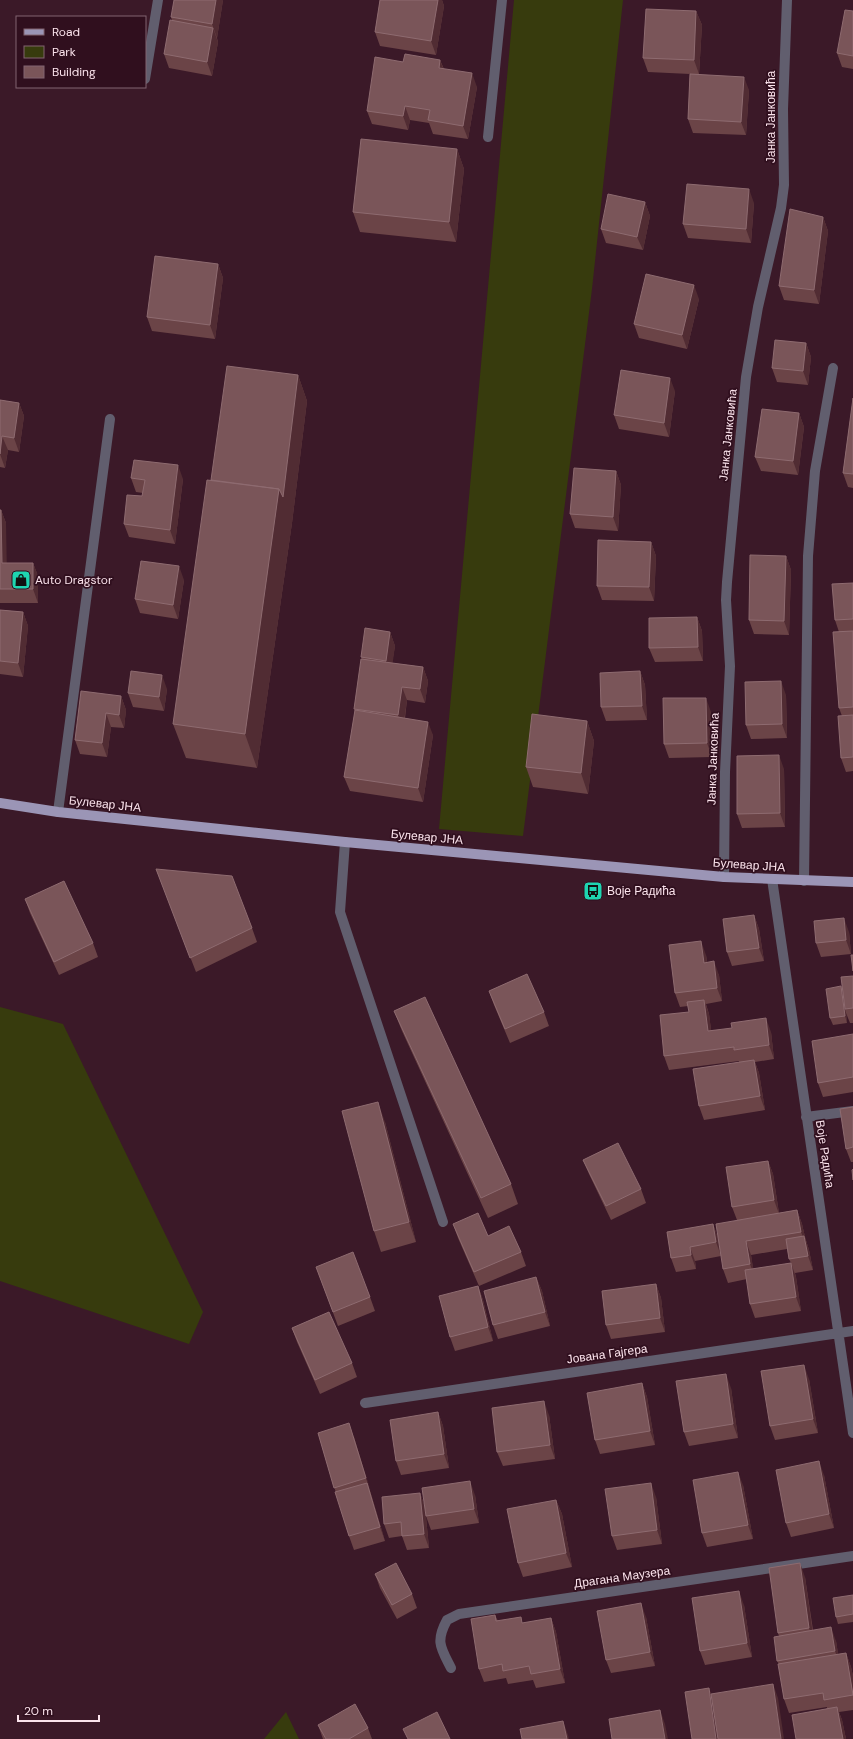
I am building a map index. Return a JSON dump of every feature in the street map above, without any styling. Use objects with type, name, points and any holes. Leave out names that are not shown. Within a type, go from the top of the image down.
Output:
[{"type":"main road","name":"Булевар ЈНА","points":[[0,803],[58,812],[345,842],[724,877],[853,882]]},
{"type":"street","points":[[146,73],[158,0]]},
{"type":"street","points":[[488,137],[502,0]]},
{"type":"street","name":"Јанка Јанковића","points":[[724,877],[725,772],[730,666],[726,600],[727,582],[746,376],[758,307],[781,208],[784,185],[783,109],[787,0]]},
{"type":"street","points":[[804,881],[808,556],[815,471],[833,368]]},
{"type":"street","points":[[58,812],[110,418]]},
{"type":"street","points":[[345,842],[340,912],[443,1222]]},
{"type":"street","name":"Воје Радића","points":[[772,879],[853,1433]]},
{"type":"street","points":[[806,1117],[853,1111]]},
{"type":"street","name":"Јована Гајгера","points":[[365,1403],[853,1331]]},
{"type":"street","name":"Драгана Маузера","points":[[451,1668],[440,1644],[440,1636],[447,1620],[459,1614],[853,1556]]},
{"type":"green space","points":[[514,0],[623,0],[592,289],[523,836],[439,829]]},
{"type":"green space","points":[[0,1007],[63,1024],[203,1312],[189,1344],[0,1281]]},
{"type":"green space","points":[[286,1712],[299,1739],[264,1739]]},
{"type":"building","points":[[174,0],[216,0],[212,24],[171,17]]},
{"type":"building","points":[[380,0],[438,0],[431,41],[375,32]]},
{"type":"building","points":[[646,9],[696,11],[694,60],[643,58]]},
{"type":"building","points":[[845,10],[853,11],[853,56],[837,53]]},
{"type":"building","points":[[170,20],[213,28],[207,62],[164,54]]},
{"type":"building","points":[[405,54],[440,60],[439,68],[472,73],[463,126],[428,120],[430,110],[405,106],[403,116],[367,111],[375,57],[403,62]]},
{"type":"building","points":[[690,74],[744,77],[741,122],[688,119]]},
{"type":"building","points":[[361,139],[457,149],[449,222],[353,212]]},
{"type":"building","points":[[687,184],[749,189],[746,229],[683,224]]},
{"type":"building","points":[[608,194],[645,202],[637,237],[601,229]]},
{"type":"building","points":[[790,209],[823,217],[814,290],[779,286]]},
{"type":"building","points":[[155,256],[218,264],[210,325],[147,317]]},
{"type":"building","points":[[646,274],[694,285],[682,335],[634,324]]},
{"type":"building","points":[[775,340],[806,343],[803,371],[772,368]]},
{"type":"building","points":[[227,366],[298,375],[283,497],[279,489],[211,480]]},
{"type":"building","points":[[621,370],[670,378],[664,423],[614,415]]},
{"type":"building","points":[[853,398],[853,474],[843,473]]},
{"type":"building","points":[[0,400],[19,403],[14,438],[2,436],[0,454]]},
{"type":"building","points":[[762,409],[799,413],[793,461],[755,457]]},
{"type":"building","points":[[134,460],[178,465],[170,530],[124,524],[127,495],[142,496],[145,480],[131,478]]},
{"type":"building","points":[[574,468],[616,471],[613,517],[570,514]]},
{"type":"building","points":[[207,480],[279,489],[245,734],[173,724]]},
{"type":"building","points":[[0,510],[2,563],[33,563],[33,589],[0,589]]},
{"type":"building","points":[[598,540],[651,542],[649,587],[597,586]]},
{"type":"building","points":[[750,555],[786,556],[784,621],[749,620]]},
{"type":"building","points":[[141,561],[179,566],[173,605],[135,599]]},
{"type":"building","points":[[853,583],[853,619],[835,620],[832,584]]},
{"type":"building","points":[[0,610],[23,612],[18,663],[0,661]]},
{"type":"building","points":[[697,617],[698,647],[649,648],[649,618]]},
{"type":"building","points":[[365,628],[390,632],[386,661],[361,657]]},
{"type":"building","points":[[853,631],[853,707],[839,708],[833,632]]},
{"type":"building","points":[[361,659],[423,667],[420,689],[402,687],[398,715],[354,709]]},
{"type":"building","points":[[131,671],[162,675],[159,697],[128,693]]},
{"type":"building","points":[[640,671],[642,706],[601,707],[600,673]]},
{"type":"building","points":[[781,681],[782,724],[746,725],[745,682]]},
{"type":"building","points":[[81,691],[121,696],[119,715],[106,713],[102,743],[75,740]]},
{"type":"building","points":[[663,698],[706,698],[707,743],[664,744]]},
{"type":"building","points":[[355,710],[428,722],[418,788],[344,777]]},
{"type":"building","points":[[532,714],[587,721],[581,773],[526,767]]},
{"type":"building","points":[[853,715],[853,757],[841,758],[838,716]]},
{"type":"building","points":[[779,755],[780,813],[737,814],[737,756]]},
{"type":"building","points":[[156,869],[232,876],[252,928],[190,958]]},
{"type":"building","points":[[64,881],[93,943],[54,962],[25,899]]},
{"type":"building","points":[[754,915],[759,948],[727,952],[723,919]]},
{"type":"building","points":[[844,918],[846,940],[816,943],[814,921]]},
{"type":"building","points":[[701,941],[704,963],[714,961],[717,988],[675,993],[669,945]]},
{"type":"building","points":[[851,955],[853,955],[853,971]]},
{"type":"building","points":[[527,974],[544,1012],[505,1029],[489,991]]},
{"type":"building","points":[[853,976],[853,1008],[845,1009],[841,977]]},
{"type":"building","points":[[841,986],[845,1016],[830,1018],[826,989]]},
{"type":"building","points":[[425,997],[511,1184],[481,1198],[394,1011]]},
{"type":"building","points":[[704,1000],[708,1031],[732,1028],[731,1023],[766,1018],[769,1045],[734,1050],[734,1047],[664,1056],[660,1015],[689,1012],[687,1002]]},
{"type":"building","points":[[853,1034],[853,1077],[818,1083],[812,1041]]},
{"type":"building","points":[[754,1060],[760,1096],[699,1106],[693,1069]]},
{"type":"building","points":[[378,1102],[409,1222],[374,1231],[342,1111]]},
{"type":"building","points":[[853,1107],[853,1147],[846,1149],[840,1109]]},
{"type":"building","points":[[618,1143],[641,1189],[606,1206],[583,1160]]},
{"type":"building","points":[[768,1161],[774,1200],[732,1207],[726,1167]]},
{"type":"building","points":[[797,1210],[801,1232],[746,1241],[750,1264],[723,1269],[716,1224]]},
{"type":"building","points":[[478,1213],[488,1236],[509,1226],[521,1252],[474,1272],[453,1224]]},
{"type":"building","points":[[713,1224],[716,1242],[690,1247],[691,1255],[671,1258],[667,1232]]},
{"type":"building","points":[[804,1236],[808,1256],[789,1259],[786,1239]]},
{"type":"building","points":[[353,1252],[370,1297],[333,1312],[316,1267]]},
{"type":"building","points":[[791,1263],[796,1297],[750,1304],[745,1270]]},
{"type":"building","points":[[536,1277],[545,1312],[493,1325],[484,1291]]},
{"type":"building","points":[[656,1284],[660,1318],[606,1325],[602,1291]]},
{"type":"building","points":[[478,1286],[488,1327],[450,1337],[439,1296]]},
{"type":"building","points":[[329,1312],[352,1363],[315,1380],[292,1328]]},
{"type":"building","points":[[804,1365],[813,1419],[770,1426],[761,1371]]},
{"type":"building","points":[[726,1374],[733,1424],[684,1432],[676,1381]]},
{"type":"building","points":[[642,1383],[650,1431],[595,1440],[587,1393]]},
{"type":"building","points":[[544,1401],[550,1445],[497,1452],[492,1408]]},
{"type":"building","points":[[438,1412],[444,1454],[396,1461],[390,1420]]},
{"type":"building","points":[[349,1423],[366,1478],[334,1488],[318,1433]]},
{"type":"building","points":[[819,1461],[829,1514],[786,1523],[776,1470]]},
{"type":"building","points":[[738,1472],[748,1525],[702,1533],[693,1480]]},
{"type":"building","points":[[470,1481],[474,1509],[426,1516],[422,1488]]},
{"type":"building","points":[[367,1483],[380,1527],[349,1536],[335,1492]]},
{"type":"building","points":[[651,1483],[657,1530],[612,1536],[605,1489]]},
{"type":"building","points":[[420,1493],[424,1534],[402,1536],[401,1522],[384,1524],[382,1497]]},
{"type":"building","points":[[556,1500],[566,1553],[518,1563],[507,1509]]},
{"type":"building","points":[[396,1563],[412,1594],[392,1605],[375,1574]]},
{"type":"building","points":[[800,1563],[809,1628],[778,1633],[769,1568]]},
{"type":"building","points":[[739,1591],[747,1643],[700,1651],[692,1598]]},
{"type":"building","points":[[853,1595],[853,1614],[836,1617],[833,1598]]},
{"type":"building","points":[[641,1603],[650,1652],[606,1660],[597,1611]]},
{"type":"building","points":[[495,1615],[496,1621],[521,1617],[522,1623],[551,1618],[560,1669],[531,1674],[529,1666],[503,1671],[502,1664],[479,1669],[471,1619]]},
{"type":"building","points":[[831,1627],[835,1651],[777,1661],[774,1637]]},
{"type":"building","points":[[846,1653],[853,1695],[824,1700],[823,1693],[784,1699],[778,1664]]},
{"type":"building","points":[[773,1684],[781,1739],[718,1739],[711,1694]]},
{"type":"building","points":[[709,1688],[716,1739],[692,1739],[685,1692]]},
{"type":"building","points":[[355,1704],[368,1728],[349,1739],[326,1739],[318,1725]]},
{"type":"building","points":[[837,1707],[843,1739],[796,1739],[792,1715]]},
{"type":"building","points":[[660,1710],[665,1739],[612,1739],[609,1719]]},
{"type":"building","points":[[437,1712],[450,1739],[408,1739],[403,1729]]},
{"type":"building","points":[[563,1721],[567,1739],[522,1739],[520,1729]]},
{"type":"place","name":"Auto Dragstor","points":[[21,580]]},
{"type":"place","name":"Воје Радића","points":[[593,891]]}]
